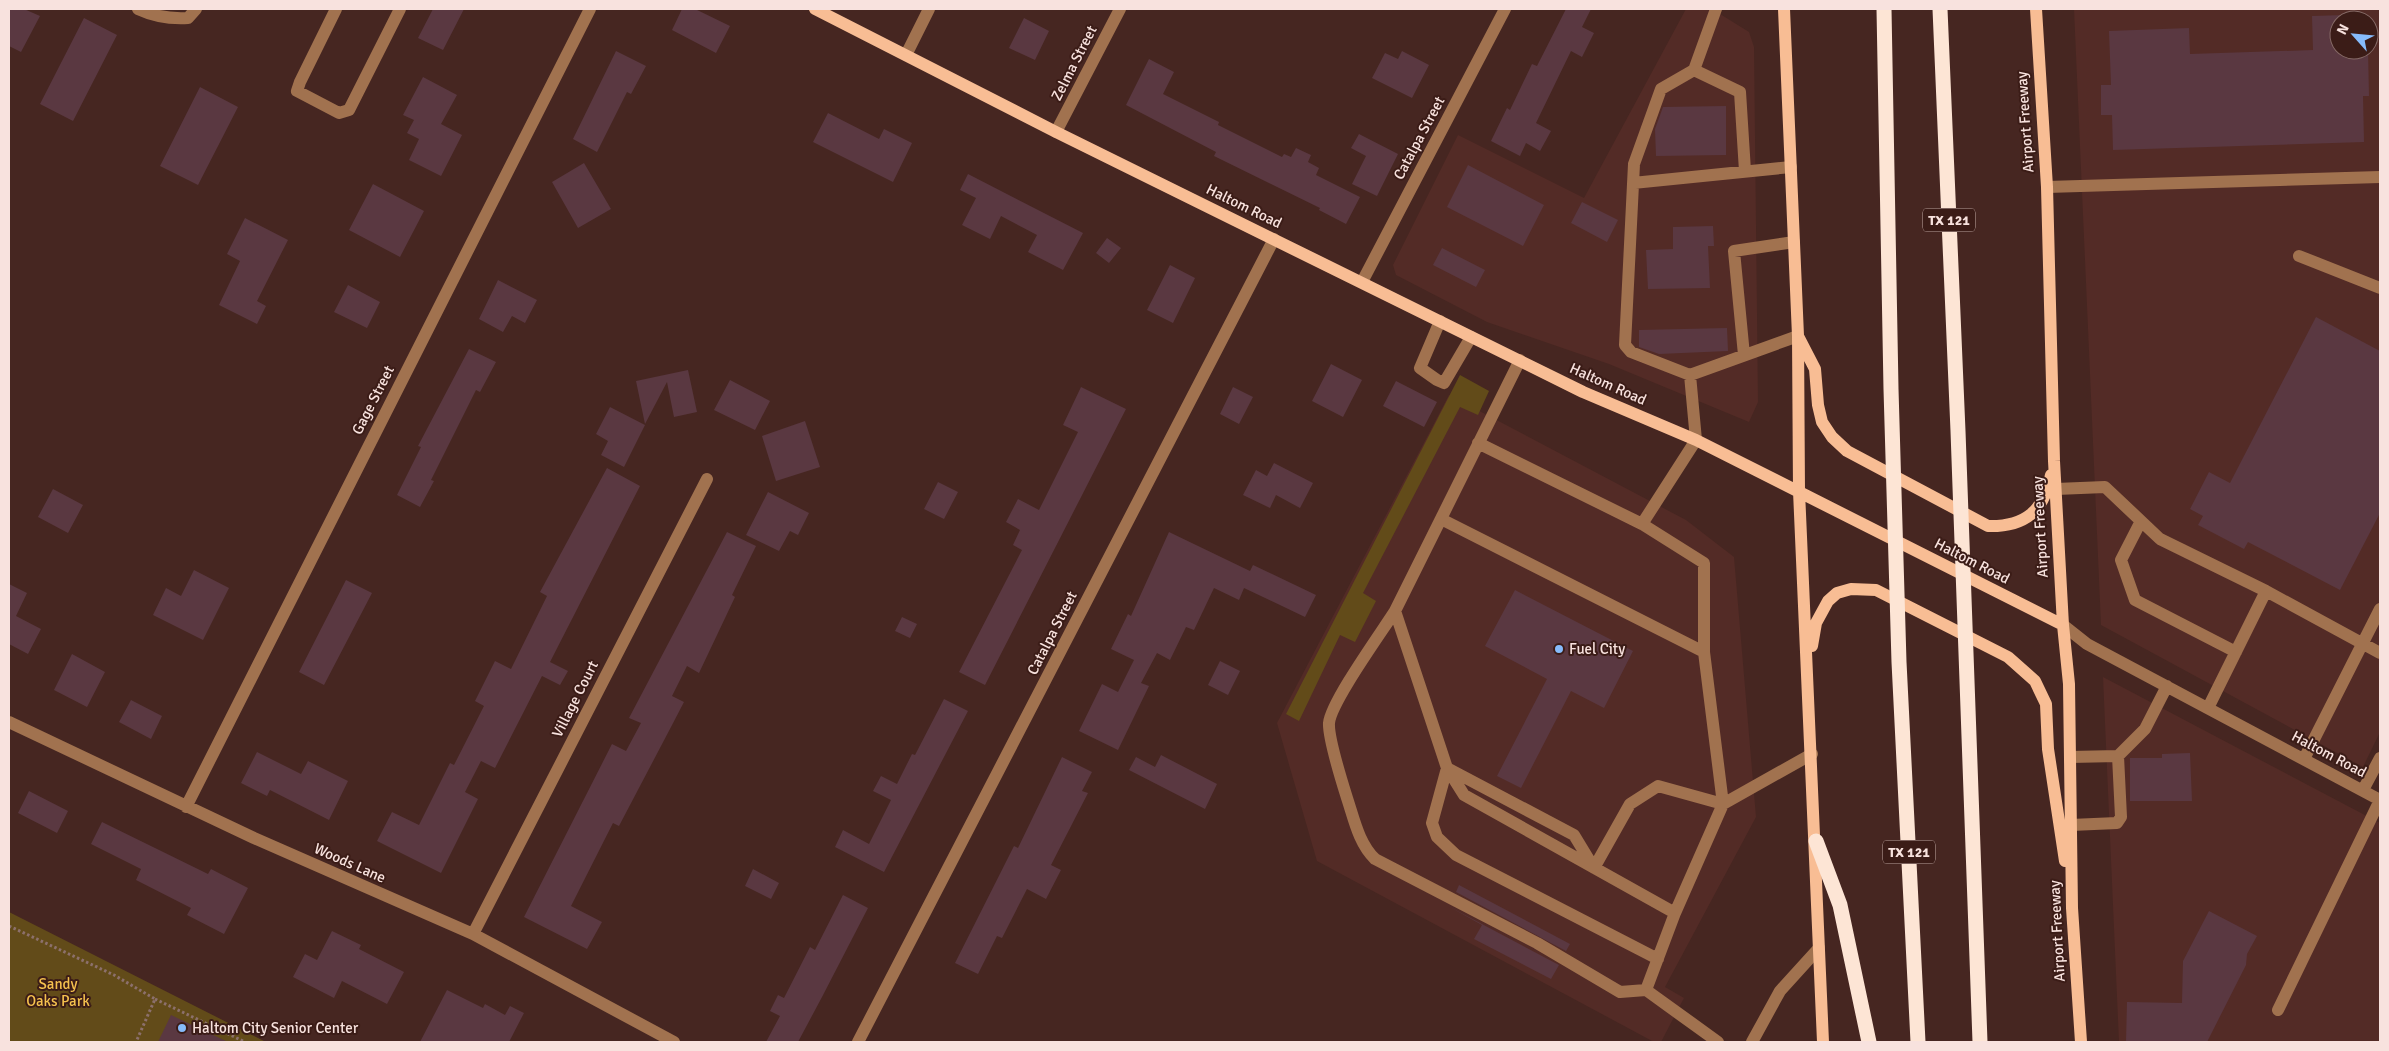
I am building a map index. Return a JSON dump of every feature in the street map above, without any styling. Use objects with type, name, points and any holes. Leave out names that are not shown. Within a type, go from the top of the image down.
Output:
[{"type":"highway","name":"TX 121","points":[[1884,9],[1900,662],[1918,1042]]},
{"type":"highway","name":"TX 121","points":[[1940,9],[1970,725],[1980,1042]]},
{"type":"highway","points":[[1816,841],[1840,905],[1869,1042]]},
{"type":"main road","name":"Haltom Road","points":[[815,9],[1056,132],[1583,392],[1696,440],[2063,625]]},
{"type":"main road","points":[[1783,9],[1798,336],[1799,491],[1816,841],[1823,1042]]},
{"type":"main road","name":"Airport Freeway","points":[[2036,9],[2047,186],[2054,461],[2063,625],[2069,684],[2072,908],[2080,1042]]},
{"type":"main road","points":[[1798,336],[1815,369],[1818,405],[1822,422],[1832,437],[1847,451],[1988,526],[2005,526],[2018,522],[2032,514],[2048,489],[2054,461]]},
{"type":"main road","points":[[1808,672],[1816,623],[1828,601],[1838,593],[1851,589],[1876,590],[2008,657],[2035,681],[2046,704],[2048,749],[2072,908]]},
{"type":"street","points":[[138,9],[147,13],[176,19],[188,18],[196,9]]},
{"type":"street","points":[[336,9],[297,91],[339,113],[349,110],[400,9]]},
{"type":"street","name":"Gage Street","points":[[186,807],[590,9]]},
{"type":"street","points":[[906,55],[929,9]]},
{"type":"street","name":"Zelma Street","points":[[1056,132],[1120,9]]},
{"type":"street","name":"Catalpa Street","points":[[1362,282],[1505,9]]},
{"type":"street","points":[[1716,9],[1694,70],[1661,89],[1634,164],[1625,345],[1631,352],[1690,375],[1798,336]]},
{"type":"street","points":[[1694,70],[1740,92],[1745,171]]},
{"type":"street","points":[[1633,182],[1791,167]]},
{"type":"street","points":[[2047,186],[2380,177]]},
{"type":"street","name":"Catalpa Street","points":[[858,1042],[1274,239]]},
{"type":"street","points":[[1744,356],[1734,251],[1794,242]]},
{"type":"street","points":[[2299,256],[2380,288]]},
{"type":"street","points":[[1440,321],[1420,368],[1440,382],[1444,383],[1471,336]]},
{"type":"street","points":[[1520,360],[1395,611],[1338,701],[1329,723],[1337,764],[1356,826],[1366,851],[1375,860],[1537,943],[1620,992],[1646,990],[1718,1042]]},
{"type":"street","points":[[1642,524],[1696,440],[1690,375]]},
{"type":"street","points":[[1478,443],[1642,524],[1704,563],[1704,652],[1723,804],[1675,913],[1646,990]]},
{"type":"street","name":"Village Court","points":[[473,934],[707,479]]},
{"type":"street","points":[[2056,489],[2105,488],[2160,539],[2266,591],[2380,653]]},
{"type":"street","points":[[1441,519],[1704,652]]},
{"type":"street","points":[[2141,521],[2121,560],[2135,600],[2236,652]]},
{"type":"street","points":[[2208,708],[2266,591]]},
{"type":"street","points":[[2304,759],[2380,609]]},
{"type":"street","points":[[1395,611],[1447,768],[1464,795],[1675,913]]},
{"type":"street","name":"Haltom Road","points":[[2063,625],[2087,644],[2380,800]]},
{"type":"street","points":[[2070,758],[2118,756],[2145,729],[2167,686]]},
{"type":"street","name":"Woods Lane","points":[[9,722],[186,807],[473,934],[674,1042]]},
{"type":"street","points":[[1594,868],[1630,804],[1658,786],[1723,804],[1812,754]]},
{"type":"street","points":[[2071,825],[2117,822],[2121,817],[2118,756]]},
{"type":"street","points":[[2364,790],[2380,758]]},
{"type":"street","points":[[1447,768],[1574,835],[1594,868]]},
{"type":"street","points":[[1447,768],[1432,824],[1437,838],[1456,854],[1658,959]]},
{"type":"street","points":[[2278,1010],[2380,800]]},
{"type":"street","points":[[1752,1042],[1780,991],[1819,948]]},
{"type":"path","points":[[9,926],[114,975],[155,999],[244,1042]]},
{"type":"path","points":[[136,1042],[155,999]]},
{"type":"shaded area","points":[[1686,9],[1712,9],[1749,32],[1754,47],[1758,402],[1749,422],[1609,364],[1487,322],[1396,275],[1393,265],[1458,135],[1584,198]]},
{"type":"shaded area","points":[[2074,9],[2380,9],[2380,732],[2363,767],[2101,625]]},
{"type":"shaded area","points":[[1449,395],[1686,520],[1734,557],[1756,817],[1665,987],[1684,998],[1661,1042],[1654,1042],[1317,861],[1277,723]]},
{"type":"shaded area","points":[[2103,677],[2380,823],[2380,1042],[2119,1042]]},
{"type":"green space","points":[[1460,375],[1489,391],[1478,415],[1460,407],[1363,593],[1376,601],[1355,642],[1340,635],[1299,721],[1286,714]]},
{"type":"green space","name":"Sandy Oaks Park","points":[[9,912],[266,1042],[9,1042]]},
{"type":"building","points":[[9,9],[24,9],[40,16],[21,52],[9,46]]},
{"type":"building","points":[[433,9],[464,9],[443,50],[418,38]]},
{"type":"building","points":[[682,9],[695,9],[730,26],[716,53],[672,30]]},
{"type":"building","points":[[1566,9],[1591,9],[1582,27],[1594,33],[1582,57],[1571,51],[1536,123],[1551,131],[1540,151],[1526,143],[1520,156],[1491,141],[1507,108],[1510,110],[1532,64],[1537,66]]},
{"type":"building","points":[[2329,15],[2329,60],[2368,60],[2369,96],[2363,96],[2364,142],[2113,150],[2112,115],[2101,115],[2101,85],[2111,85],[2109,31],[2189,28],[2190,54],[2313,50],[2312,16]]},
{"type":"building","points":[[84,18],[117,35],[73,121],[40,104]]},
{"type":"building","points":[[1024,18],[1049,31],[1035,60],[1009,48]]},
{"type":"building","points":[[616,51],[646,66],[631,94],[627,92],[597,152],[573,139]]},
{"type":"building","points":[[1402,51],[1429,65],[1412,98],[1372,78],[1385,53],[1398,59]]},
{"type":"building","points":[[1149,59],[1174,72],[1163,94],[1219,122],[1218,125],[1282,157],[1284,154],[1291,157],[1296,148],[1311,155],[1308,162],[1319,168],[1316,175],[1360,197],[1346,224],[1319,210],[1320,208],[1214,156],[1216,152],[1126,105]]},
{"type":"building","points":[[423,77],[457,95],[441,124],[462,135],[441,176],[409,160],[419,139],[407,133],[414,120],[403,115]]},
{"type":"building","points":[[200,87],[238,107],[198,185],[160,166]]},
{"type":"building","points":[[1726,106],[1726,155],[1656,156],[1655,129],[1663,107]]},
{"type":"building","points":[[828,113],[879,139],[884,129],[912,143],[893,182],[813,142]]},
{"type":"building","points":[[1359,134],[1398,154],[1377,196],[1352,184],[1366,156],[1351,148]]},
{"type":"building","points":[[584,163],[611,209],[578,228],[552,182]]},
{"type":"building","points":[[1468,165],[1544,205],[1523,246],[1447,207]]},
{"type":"building","points":[[968,174],[1083,233],[1063,270],[1028,252],[1037,235],[1001,216],[990,239],[962,225],[976,198],[960,190]]},
{"type":"building","points":[[373,184],[424,211],[400,257],[349,230]]},
{"type":"building","points":[[1582,202],[1618,220],[1607,242],[1571,223]]},
{"type":"building","points":[[245,218],[288,240],[257,301],[266,306],[257,324],[219,305],[240,261],[227,254]]},
{"type":"building","points":[[1713,226],[1714,246],[1708,246],[1710,288],[1648,289],[1646,250],[1673,249],[1673,227]]},
{"type":"building","points":[[1107,238],[1121,248],[1109,263],[1096,253]]},
{"type":"building","points":[[1442,248],[1485,270],[1476,287],[1433,265]]},
{"type":"building","points":[[1170,265],[1195,278],[1173,323],[1147,310]]},
{"type":"building","points":[[498,280],[537,300],[525,323],[512,316],[503,332],[479,319]]},
{"type":"building","points":[[348,285],[380,302],[367,328],[334,312]]},
{"type":"building","points":[[2316,317],[2380,351],[2380,513],[2340,590],[2248,542],[2244,549],[2198,525],[2203,516],[2190,509],[2209,472],[2230,483]]},
{"type":"building","points":[[1727,328],[1728,351],[1659,354],[1639,347],[1639,330]]},
{"type":"building","points":[[469,349],[496,362],[480,392],[476,390],[431,480],[434,481],[420,507],[397,495],[421,447],[418,446]]},
{"type":"building","points":[[1331,364],[1362,380],[1343,417],[1312,401]]},
{"type":"building","points":[[688,370],[697,412],[674,417],[667,382],[645,424],[636,381]]},
{"type":"building","points":[[730,380],[770,401],[755,430],[714,410]]},
{"type":"building","points":[[1396,381],[1437,402],[1424,427],[1383,406]]},
{"type":"building","points":[[1081,387],[1126,409],[985,685],[959,672],[1022,550],[1013,545],[1020,530],[1006,522],[1018,499],[1039,510],[1078,432],[1063,425]]},
{"type":"building","points":[[1233,387],[1253,397],[1239,424],[1220,414]]},
{"type":"building","points":[[610,407],[645,425],[624,467],[601,455],[608,441],[596,434]]},
{"type":"building","points":[[805,421],[820,467],[776,481],[762,436]]},
{"type":"building","points":[[1274,463],[1313,483],[1300,508],[1276,495],[1270,508],[1243,495],[1256,470],[1267,476]]},
{"type":"building","points":[[607,468],[640,486],[550,662],[568,671],[560,685],[542,676],[495,768],[481,761],[465,792],[478,799],[441,873],[377,841],[392,812],[419,825],[450,763],[454,765],[484,706],[475,701],[495,661],[511,669],[547,596],[540,592]]},
{"type":"building","points":[[938,482],[958,492],[944,519],[924,509]]},
{"type":"building","points":[[53,489],[83,505],[68,533],[38,517]]},
{"type":"building","points":[[768,492],[809,513],[798,535],[790,531],[779,551],[746,535]]},
{"type":"building","points":[[727,532],[756,546],[732,595],[735,597],[699,673],[687,666],[672,696],[684,702],[619,826],[613,823],[571,906],[602,922],[587,949],[524,917],[612,744],[626,751],[641,723],[629,718]]},
{"type":"building","points":[[1169,532],[1250,571],[1253,565],[1316,595],[1305,617],[1244,588],[1239,600],[1214,588],[1194,630],[1186,627],[1170,660],[1157,653],[1141,683],[1149,686],[1118,750],[1079,731],[1102,684],[1118,692],[1134,660],[1111,649],[1128,614],[1131,616]]},
{"type":"building","points":[[194,570],[229,588],[203,640],[153,615],[166,588],[181,596]]},
{"type":"building","points":[[346,580],[372,593],[324,685],[299,672]]},
{"type":"building","points":[[9,584],[27,593],[16,616],[41,629],[28,654],[9,644]]},
{"type":"building","name":"Fuel City","points":[[1515,590],[1633,651],[1604,708],[1571,691],[1521,788],[1497,776],[1547,679],[1485,646]]},
{"type":"building","points":[[902,617],[917,624],[910,638],[895,631]]},
{"type":"building","points":[[72,654],[105,672],[87,707],[54,690]]},
{"type":"building","points":[[1220,661],[1240,671],[1228,695],[1208,685]]},
{"type":"building","points":[[944,699],[968,711],[884,872],[835,847],[843,830],[869,844],[891,800],[873,791],[881,776],[897,784],[912,754],[915,755]]},
{"type":"building","points":[[131,700],[162,716],[151,739],[119,722]]},
{"type":"building","points":[[257,752],[301,774],[308,761],[348,781],[329,820],[270,790],[267,796],[241,783]]},
{"type":"building","points":[[2190,753],[2192,801],[2130,801],[2130,758],[2162,758],[2162,754]]},
{"type":"building","points":[[1161,755],[1217,784],[1205,809],[1129,770],[1136,757],[1155,767]]},
{"type":"building","points":[[1062,757],[1092,772],[1082,791],[1088,793],[1051,865],[1061,870],[1046,899],[1027,889],[1002,938],[997,936],[978,974],[955,963],[1014,846],[1018,848]]},
{"type":"building","points":[[29,791],[68,811],[57,833],[18,813]]},
{"type":"building","points":[[102,822],[208,874],[211,869],[248,888],[224,934],[187,915],[191,908],[136,880],[141,869],[91,844]]},
{"type":"building","points":[[753,869],[779,883],[771,899],[745,886]]},
{"type":"building","points":[[1459,885],[1570,944],[1566,951],[1456,892]]},
{"type":"building","points":[[843,895],[868,908],[822,997],[798,1042],[766,1042],[780,1016],[770,1011],[778,995],[784,998],[810,947],[815,950]]},
{"type":"building","points":[[1448,906],[1559,965],[1551,979],[1474,939],[1482,925]]},
{"type":"building","points":[[2209,911],[2257,936],[2247,954],[2246,965],[2207,1042],[2126,1042],[2127,1002],[2182,1003],[2183,961]]},
{"type":"building","points":[[332,931],[361,945],[359,949],[404,972],[387,1004],[342,981],[334,998],[293,977],[305,954],[317,960]]},
{"type":"building","points":[[447,990],[483,1008],[485,1004],[505,1015],[510,1006],[524,1013],[509,1042],[420,1042]]},
{"type":"building","name":"Haltom City Senior Center","points":[[171,1015],[228,1042],[158,1042]]},
{"type":"place","name":"Fuel City","points":[[1559,649]]},
{"type":"place","name":"Haltom City Senior Center","points":[[182,1028]]}]
